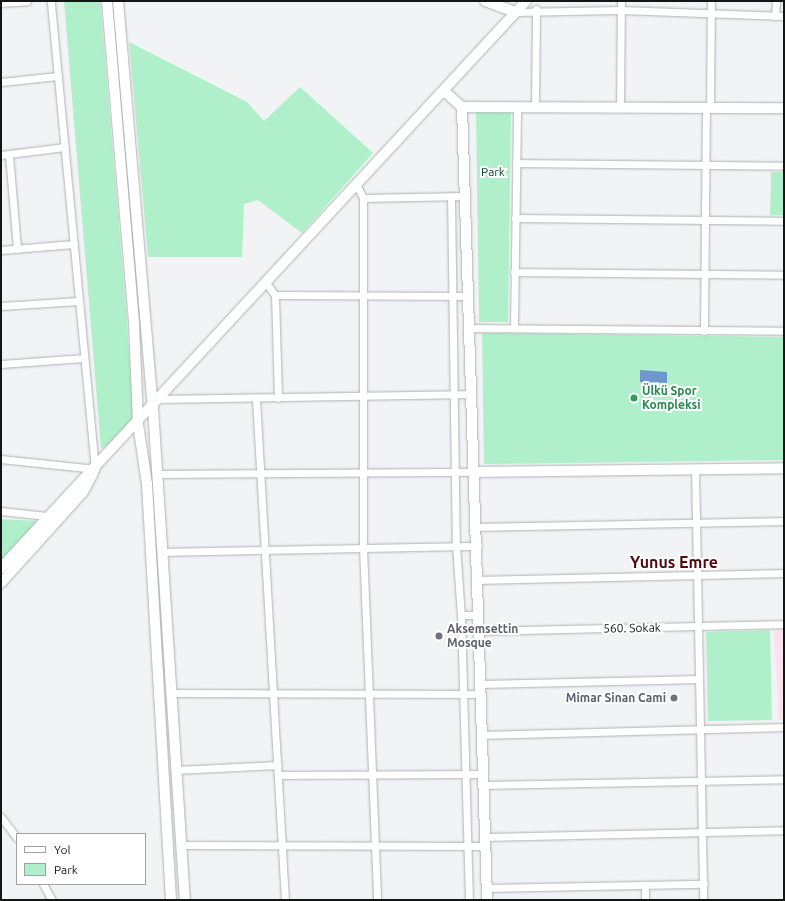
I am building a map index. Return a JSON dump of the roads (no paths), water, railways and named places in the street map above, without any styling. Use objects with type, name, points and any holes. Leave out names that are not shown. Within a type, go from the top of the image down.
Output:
[{"type":"street","points":[[1,3],[27,1]]},
{"type":"street","points":[[1,583],[82,492],[95,469],[51,1]]},
{"type":"street","points":[[107,1],[134,323],[138,424],[147,484],[171,900]]},
{"type":"street","points":[[118,1],[153,408],[184,900]]},
{"type":"street","points":[[485,1],[516,12],[536,9],[621,10],[711,15],[784,16]]},
{"type":"street","points":[[1,568],[47,516],[95,469],[153,408],[526,1]]},
{"type":"street","points":[[620,107],[621,1]]},
{"type":"street","points":[[704,331],[703,274],[705,165],[711,1]]},
{"type":"street","points":[[775,16],[776,1]]},
{"type":"street","points":[[536,9],[536,107]]},
{"type":"street","points":[[1,82],[58,76]]},
{"type":"street","points":[[444,91],[462,107],[784,108]]},
{"type":"street","points":[[462,107],[471,394],[478,546],[487,900]]},
{"type":"street","points":[[514,328],[517,107]]},
{"type":"street","points":[[1,155],[65,148]]},
{"type":"street","points":[[9,155],[17,249]]},
{"type":"street","points":[[516,163],[784,166]]},
{"type":"street","points":[[357,186],[363,198],[365,396],[363,547],[367,694],[377,900]]},
{"type":"street","points":[[451,196],[455,295],[454,472],[456,546],[461,615],[464,694],[469,900]]},
{"type":"street","points":[[363,198],[465,196]]},
{"type":"street","points":[[515,218],[784,221]]},
{"type":"street","points":[[1,250],[74,244]]},
{"type":"street","points":[[514,272],[784,275]]},
{"type":"street","points":[[266,284],[275,295],[278,398]]},
{"type":"street","points":[[275,295],[364,294],[469,296]]},
{"type":"street","points":[[1,306],[79,301]]},
{"type":"street","points":[[470,328],[784,331]]},
{"type":"street","points":[[1,364],[84,358]]},
{"type":"street","points":[[161,399],[471,394]]},
{"type":"street","points":[[256,398],[276,694],[280,845],[285,900]]},
{"type":"street","points":[[1,459],[95,469]]},
{"type":"street","points":[[695,468],[703,830],[703,900]]},
{"type":"street","points":[[157,474],[784,468]]},
{"type":"street","points":[[1,512],[47,516]]},
{"type":"street","points":[[477,527],[784,521]]},
{"type":"street","points":[[162,552],[266,548],[478,546]]},
{"type":"street","points":[[479,580],[784,573]]},
{"type":"street","points":[[461,615],[479,615]]},
{"type":"street","name":"560. Sokak","points":[[480,631],[784,624]]},
{"type":"street","points":[[171,693],[464,694],[481,689],[700,679]]},
{"type":"street","points":[[482,735],[700,728],[784,727]]},
{"type":"street","points":[[176,770],[278,765]]},
{"type":"street","points":[[278,775],[371,773],[483,774]]},
{"type":"street","points":[[484,785],[784,779]]},
{"type":"street","points":[[1,817],[16,837]]},
{"type":"street","points":[[181,845],[468,846],[485,841],[703,830],[784,830]]},
{"type":"street","points":[[487,888],[704,884]]},
{"type":"street","points":[[44,885],[52,900]]},
{"type":"street","points":[[645,885],[645,900]]},
{"type":"water","points":[[640,370],[667,372],[667,383],[640,382]]},
{"type":"place","name":"Ülkü Spor Kompleksi","points":[[634,398]]},
{"type":"place","name":"Aksemsettin Mosque","points":[[439,636]]},
{"type":"place","name":"Mimar Sinan Cami","points":[[674,698]]},
{"type":"district","name":"Yunus Emre","points":[[674,562]]},
{"type":"park label","name":"Park","points":[[493,172]]}]
